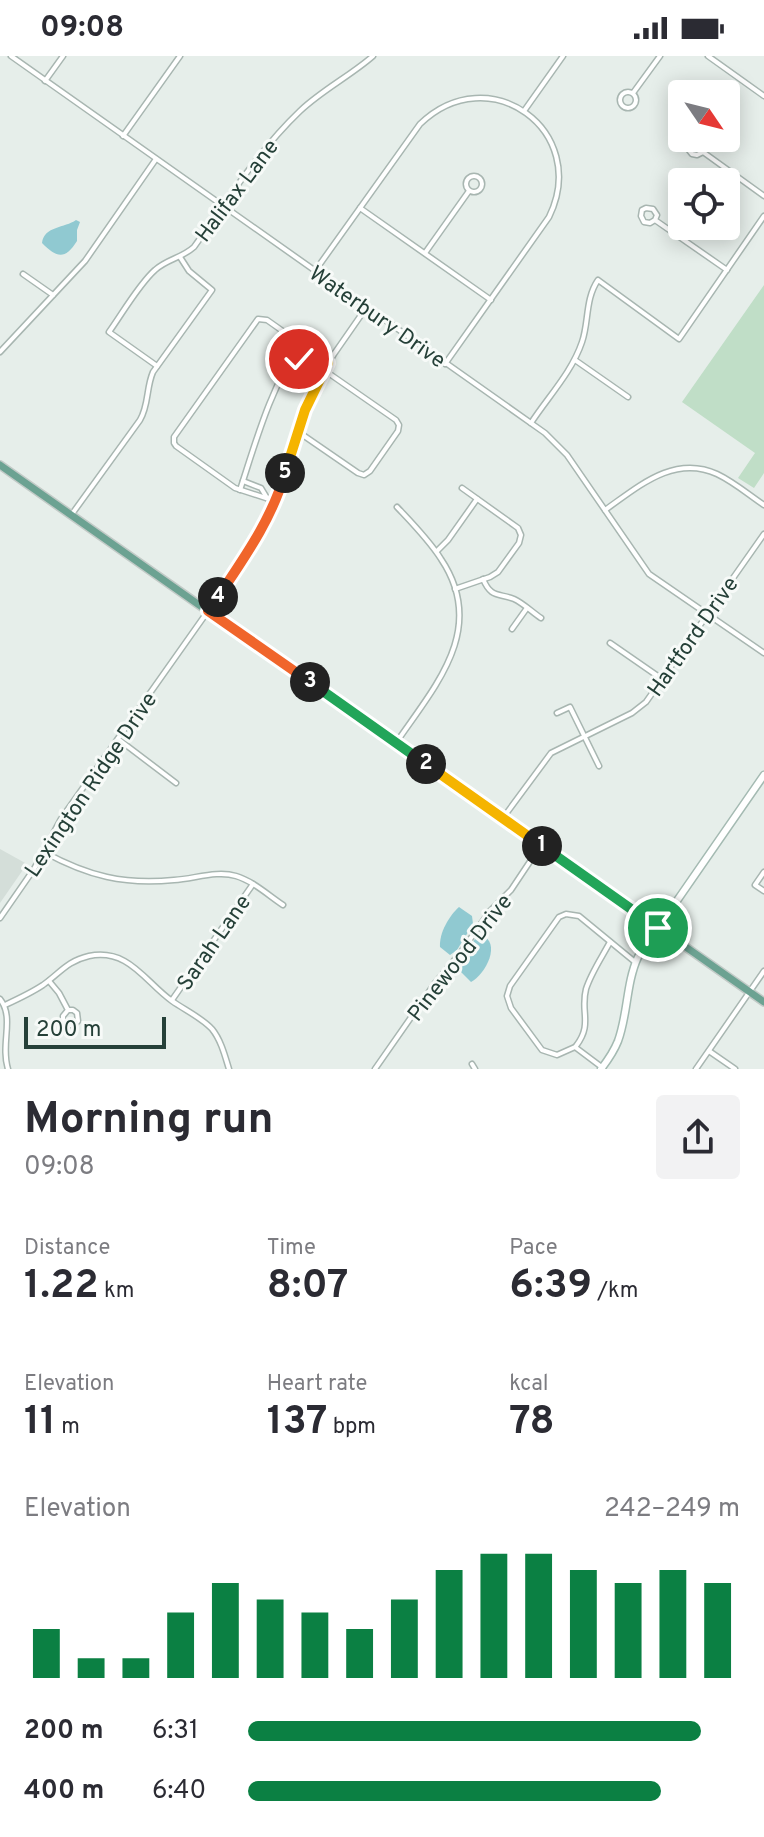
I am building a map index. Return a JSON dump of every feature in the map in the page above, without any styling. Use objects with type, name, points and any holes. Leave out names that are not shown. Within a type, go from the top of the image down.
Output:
[{"type":"main road","points":[[0,465],[764,1002]]},
{"type":"street","name":"Waterbury Drive","points":[[11,56],[552,439],[567,455],[649,574],[764,653]]},
{"type":"street","points":[[45,81],[63,56]]},
{"type":"street","points":[[123,136],[180,56]]},
{"type":"street","name":"Halifax Lane","points":[[157,366],[109,332],[155,270],[194,247],[263,152],[299,112],[373,56]]},
{"type":"street","points":[[524,111],[563,56]]},
{"type":"street","points":[[633,93],[660,56]]},
{"type":"street","points":[[708,56],[764,96]]},
{"type":"street","points":[[315,271],[420,124],[435,111],[452,102],[481,97],[501,100],[524,111],[539,123],[555,150],[559,189],[549,217],[445,364]]},
{"type":"street","points":[[703,152],[764,196]]},
{"type":"street","points":[[0,352],[88,258],[156,159]]},
{"type":"street","points":[[425,253],[469,191]]},
{"type":"street","points":[[360,208],[491,300]]},
{"type":"street","points":[[531,424],[575,360],[583,341],[591,296],[598,280],[679,339],[764,216]]},
{"type":"street","points":[[655,220],[727,270]]},
{"type":"street","points":[[71,515],[143,414],[150,378],[212,290],[189,271],[180,257]]},
{"type":"street","points":[[23,274],[53,295]]},
{"type":"street","name":"Lexington Ridge Drive","points":[[0,918],[44,852],[61,819],[258,536],[276,501],[311,394],[366,308]]},
{"type":"street","points":[[276,501],[240,490],[176,446],[174,437],[261,318],[328,363]]},
{"type":"street","points":[[240,490],[270,404],[301,344]]},
{"type":"street","points":[[293,355],[308,364],[321,358]]},
{"type":"street","points":[[575,360],[628,397]]},
{"type":"street","points":[[297,431],[364,475],[398,431],[396,420],[324,370]]},
{"type":"street","points":[[604,511],[661,473],[688,467],[714,473],[764,505]]},
{"type":"street","points":[[243,481],[261,488],[267,498]]},
{"type":"street","points":[[455,589],[494,575],[519,543],[521,535],[519,529],[462,488]]},
{"type":"street","points":[[436,552],[477,499]]},
{"type":"street","points":[[396,743],[441,678],[459,628],[459,610],[449,571],[397,507]]},
{"type":"street","name":"Hartford Drive","points":[[503,818],[546,759],[557,750],[641,707],[764,534]]},
{"type":"street","points":[[483,579],[493,593],[515,600],[541,618]]},
{"type":"street","points":[[512,629],[527,608]]},
{"type":"street","points":[[610,643],[662,679]]},
{"type":"street","points":[[557,713],[570,707],[599,766]]},
{"type":"street","points":[[118,739],[176,783]]},
{"type":"street","points":[[575,1047],[603,1068],[620,1035],[635,963],[764,775]]},
{"type":"street","name":"Pinewood Drive","points":[[375,1069],[435,983],[490,911],[511,890],[541,845]]},
{"type":"street","points":[[44,852],[70,866],[116,880],[149,882],[226,874],[253,884],[283,905]]},
{"type":"street","points":[[764,872],[755,885],[764,891]]},
{"type":"street","name":"Sarah Lane","points":[[172,1001],[253,884]]},
{"type":"street","points":[[610,942],[586,988],[583,1007],[587,1018],[582,1039],[575,1047],[557,1055],[542,1050],[511,1008],[507,996],[510,986],[559,917],[571,913],[579,916],[610,942],[635,963]]},
{"type":"street","points":[[5,1005],[28,995],[61,968],[78,959],[94,955],[110,956],[129,962],[172,1001],[211,1027],[229,1069]]},
{"type":"street","points":[[696,1069],[764,971]]},
{"type":"street","points":[[48,980],[68,1010]]},
{"type":"street","points":[[0,999],[5,1005],[7,1025],[3,1049],[8,1069]]},
{"type":"street","points":[[709,1051],[735,1069]]},
{"type":"shaded area","points":[[0,849],[27,864],[0,903]]},
{"type":"green space","points":[[764,285],[764,473],[754,488],[738,478],[755,453],[682,402]]},
{"type":"water","points":[[76,220],[80,222],[77,241],[65,254],[52,252],[42,243],[51,230]]},
{"type":"water","points":[[459,907],[472,916],[473,924],[457,950],[450,955],[440,947],[441,936],[448,920]]},
{"type":"water","points":[[481,935],[490,944],[490,958],[482,972],[471,982],[455,966]]},
{"type":"route","points":[[299,359],[308,364],[321,358],[328,363],[311,394],[297,431],[276,501],[258,536],[208,611],[658,928]]}]
